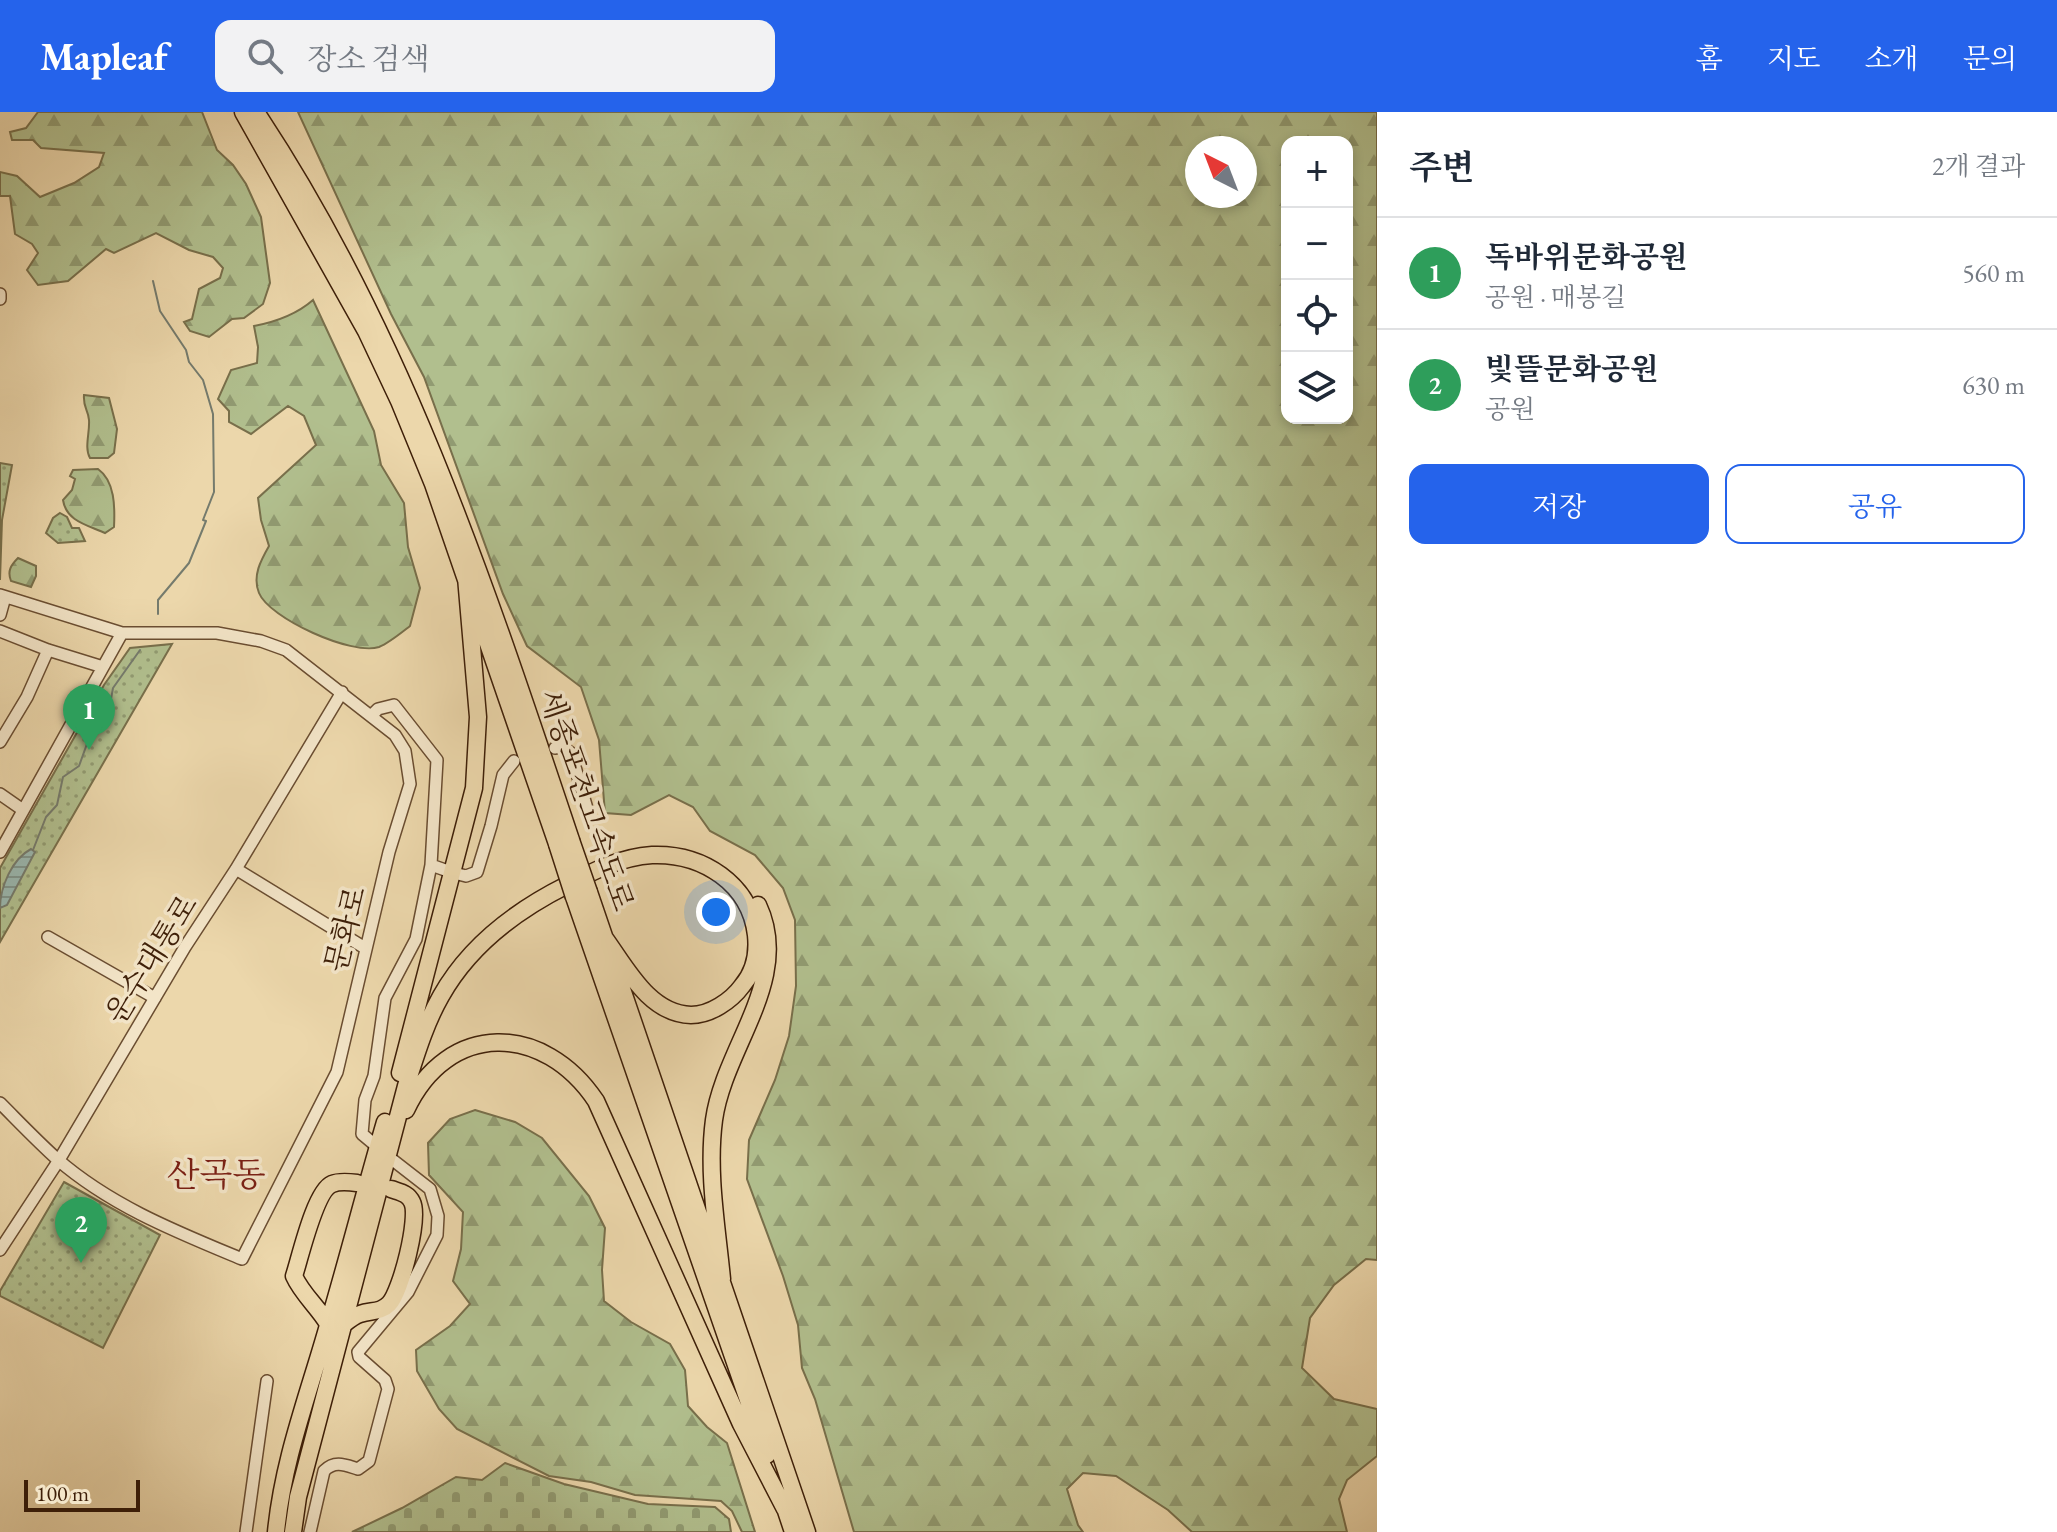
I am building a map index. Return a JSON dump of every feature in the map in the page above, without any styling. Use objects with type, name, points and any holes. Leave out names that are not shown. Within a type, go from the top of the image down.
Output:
[{"type":"highway","name":"세종포천고속도로","points":[[243,112],[366,331],[427,470],[564,842]]},
{"type":"highway","name":"세종포천고속도로","points":[[256,112],[288,160],[339,251],[425,431],[498,623],[564,842],[793,1532]]},
{"type":"highway","points":[[293,1532],[336,1324],[474,788],[478,717],[466,577]]},
{"type":"highway","points":[[400,1073],[429,1001],[451,969],[485,931],[516,905],[550,883],[608,856],[651,847],[677,848],[719,860],[746,883],[759,907],[767,927],[769,955],[764,983],[730,1062],[714,1119],[711,1155],[722,1279]]},
{"type":"highway","points":[[346,1285],[424,1030],[442,994],[469,958],[496,930],[530,903],[600,868],[651,855],[685,858],[715,870],[745,899],[754,922],[757,946],[749,979],[737,993],[715,1009],[693,1015],[670,1012],[646,994],[604,937]]},
{"type":"highway","name":"세종포천고속도로","points":[[581,894],[604,937],[807,1532]]},
{"type":"highway","points":[[386,1150],[416,1092],[434,1067],[454,1053],[474,1045],[498,1042],[533,1049],[557,1060],[581,1079],[596,1101],[741,1424],[785,1509]]},
{"type":"highway","points":[[336,1324],[299,1287],[294,1276],[326,1188],[333,1183],[357,1183]]},
{"type":"highway","points":[[276,1532],[280,1489],[289,1454],[336,1324],[361,1313],[382,1310],[393,1301],[414,1214],[412,1202],[405,1194],[391,1189]]},
{"type":"highway","points":[[308,1296],[346,1285]]},
{"type":"highway","points":[[346,1285],[360,1305],[372,1312]]},
{"type":"street","points":[[0,615],[2,596]]},
{"type":"street","name":"문화로","points":[[0,1103],[59,1160],[91,1184],[153,1222],[242,1259],[337,1072],[389,852],[410,784],[405,751],[395,735],[286,650],[261,641],[217,633],[122,633],[2,596]]},
{"type":"street","points":[[0,631],[103,667]]},
{"type":"street","points":[[0,852],[122,633]]},
{"type":"street","points":[[0,742],[27,697],[48,650]]},
{"type":"street","name":"운수대통로","points":[[0,1250],[59,1160],[342,692]]},
{"type":"street","points":[[310,1532],[324,1471],[339,1463],[358,1469],[369,1461],[388,1389],[385,1380],[359,1357],[358,1352],[408,1292],[437,1235],[438,1216],[430,1189],[386,1150],[362,1134],[365,1100],[374,1076],[385,998],[416,939],[431,865],[437,760],[394,705],[378,709],[371,716]]},
{"type":"street","points":[[555,748],[561,746],[571,753],[588,812]]},
{"type":"street","points":[[431,865],[466,876],[477,872],[503,775],[514,761]]},
{"type":"street","points":[[0,794],[23,810]]},
{"type":"street","points":[[236,869],[365,948]]},
{"type":"street","points":[[48,937],[155,998]]},
{"type":"street","points":[[246,1532],[267,1381]]},
{"type":"green space","points":[[38,112],[202,112],[217,150],[233,165],[246,184],[261,217],[270,283],[263,304],[244,318],[232,319],[209,337],[190,331],[184,322],[192,319],[199,289],[220,278],[223,268],[213,257],[189,250],[156,233],[114,253],[106,249],[68,281],[38,285],[27,270],[38,253],[32,244],[15,234],[10,196],[0,196],[0,172],[17,176],[40,197],[74,183],[99,167],[104,153],[41,148],[33,140],[12,140],[10,132],[26,128]]},
{"type":"green space","points":[[298,112],[1377,112],[1377,1260],[1366,1259],[1334,1285],[1310,1318],[1302,1368],[1334,1399],[1377,1409],[1377,1456],[1347,1480],[1339,1499],[1347,1532],[1192,1532],[1168,1510],[1116,1476],[1083,1473],[1067,1489],[1083,1532],[854,1532],[815,1399],[802,1368],[798,1325],[747,1179],[749,1140],[775,1080],[789,1036],[796,986],[795,920],[783,888],[755,855],[710,831],[693,807],[669,795],[631,815],[605,813],[599,740],[581,687],[527,646],[503,594],[424,377],[391,314]]},
{"type":"green space","points":[[313,300],[374,431],[381,465],[404,503],[408,547],[420,588],[410,626],[379,647],[350,646],[313,633],[278,613],[259,593],[257,574],[269,546],[258,498],[316,445],[304,416],[288,406],[251,434],[229,422],[229,411],[218,399],[231,370],[257,363],[254,326],[285,317]]},
{"type":"green space","points":[[84,395],[109,398],[117,429],[114,453],[108,458],[90,458],[88,454],[89,420]]},
{"type":"green space","points":[[0,463],[12,465],[2,520],[0,580]]},
{"type":"green space","points":[[98,469],[108,480],[114,503],[114,527],[105,533],[73,518],[63,500],[72,490],[75,479],[70,476],[73,470]]},
{"type":"green space","points":[[60,513],[67,517],[72,528],[79,528],[85,541],[58,543],[46,533],[53,518]]},
{"type":"green space","points":[[18,558],[36,566],[31,587],[11,581],[10,568]]},
{"type":"green space","points":[[172,644],[0,942],[0,868],[104,685],[130,648]]},
{"type":"green space","points":[[475,1110],[515,1122],[542,1138],[589,1196],[605,1228],[602,1270],[604,1301],[631,1322],[670,1344],[685,1370],[688,1406],[727,1443],[755,1532],[742,1532],[732,1511],[721,1501],[635,1495],[591,1482],[549,1476],[457,1429],[439,1409],[417,1371],[416,1350],[450,1326],[470,1304],[453,1281],[461,1249],[463,1212],[429,1175],[428,1143],[450,1119]]},
{"type":"green space","points":[[64,1182],[160,1235],[103,1348],[0,1296],[0,1291]]},
{"type":"green space","points":[[505,1463],[564,1484],[648,1504],[715,1507],[729,1519],[731,1532],[352,1532],[456,1477],[482,1480]]},
{"type":"water","points":[[31,849],[35,852],[7,905],[0,908],[8,874],[18,859]]},
{"type":"waterway","points":[[153,281],[160,311],[203,380],[213,414],[214,492],[189,563],[158,600],[158,614]]},
{"type":"waterway","points":[[33,850],[46,817],[57,805],[63,777],[79,766],[88,741],[108,716],[113,688],[140,650]]},
{"type":"place","name":"독바위문화공원","points":[[89,750]]},
{"type":"place","name":"빛뜰문화공원","points":[[81,1263]]},
{"type":"district","name":"산곡동","points":[[216,1174]]}]
